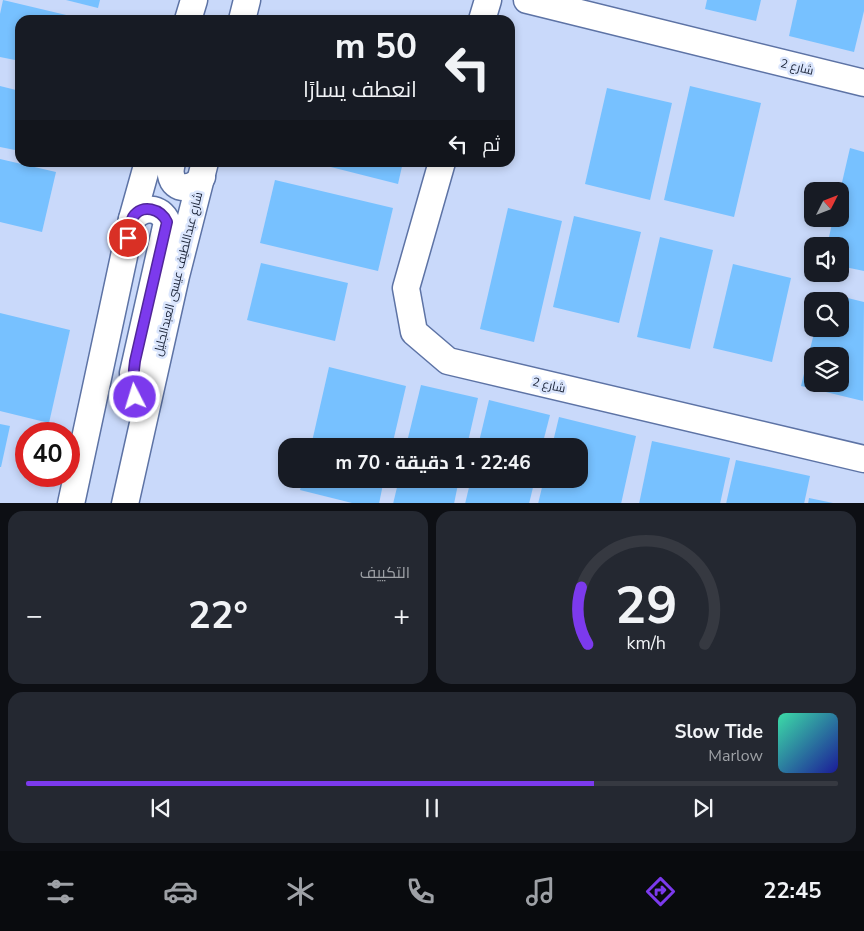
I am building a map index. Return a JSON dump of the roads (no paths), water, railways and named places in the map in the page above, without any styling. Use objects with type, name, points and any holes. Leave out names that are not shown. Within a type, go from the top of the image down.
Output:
[{"type":"street","points":[[190,15],[194,0]]},
{"type":"street","points":[[201,15],[202,0]]},
{"type":"street","points":[[243,15],[247,0]]},
{"type":"street","points":[[484,15],[488,0]]},
{"type":"street","name":"شارع 2","points":[[527,0],[864,83]]},
{"type":"street","points":[[71,503],[132,219],[147,167]]},
{"type":"street","points":[[171,167],[170,172],[174,182],[184,188],[196,185],[204,170]]},
{"type":"street","name":"شارع 2","points":[[441,167],[406,288],[414,332],[448,361],[864,459]]},
{"type":"street","name":"شارع عبداللطيف عيسى العبدالجليل","points":[[125,503],[176,276],[204,170]]},
{"type":"street","points":[[132,219],[140,211],[151,209],[161,213],[167,222],[133,374],[135,397],[144,417]]}]
